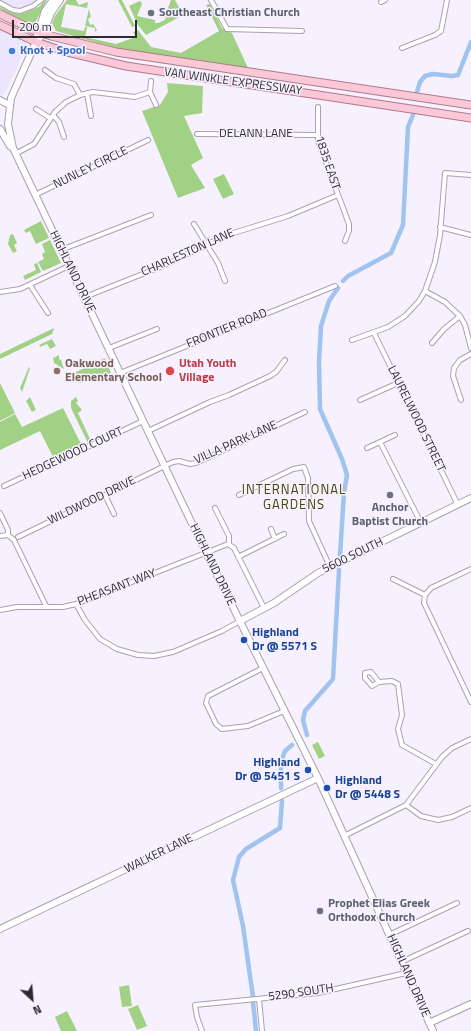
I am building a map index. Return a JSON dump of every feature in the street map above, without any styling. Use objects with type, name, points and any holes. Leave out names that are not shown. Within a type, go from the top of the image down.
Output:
[{"type":"main road","points":[[40,32],[52,0]]},
{"type":"main road","points":[[40,32],[60,0]]},
{"type":"main road","name":"VAN WINKLE EXPRESSWAY","points":[[0,14],[40,32],[74,43],[116,52],[471,105]]},
{"type":"main road","name":"VAN WINKLE EXPRESSWAY","points":[[0,25],[36,42],[88,58],[126,66],[471,118]]},
{"type":"main road","name":"HIGHLAND DRIVE","points":[[40,32],[17,83],[9,105],[9,130],[15,154],[85,297],[206,553],[318,778],[433,1031]]},
{"type":"main road","points":[[0,100],[9,105]]},
{"type":"main road","points":[[0,131],[15,154]]},
{"type":"main road","name":"5600 SOUTH","points":[[240,621],[264,608],[307,579],[471,498]]},
{"type":"main road","name":"WALKER LANE","points":[[0,929],[318,778]]},
{"type":"main road","points":[[429,1023],[471,1004]]},
{"type":"street","points":[[0,4],[16,10],[30,8],[41,0]]},
{"type":"street","points":[[211,0],[227,29],[302,31]]},
{"type":"street","points":[[402,48],[435,35],[441,31],[447,0]]},
{"type":"street","points":[[45,70],[56,78],[74,84],[80,95]]},
{"type":"street","points":[[151,81],[150,92],[156,105]]},
{"type":"street","points":[[15,154],[34,144],[51,116],[62,105],[80,95],[87,93],[135,97],[150,92]]},
{"type":"street","points":[[87,93],[91,116]]},
{"type":"street","name":"1835 EAST","points":[[318,107],[316,135],[349,224],[349,231],[345,241]]},
{"type":"street","points":[[36,109],[51,116],[60,124],[64,137]]},
{"type":"street","name":"DELANN LANE","points":[[197,134],[316,135]]},
{"type":"street","name":"NUNLEY CIRCLE","points":[[35,195],[148,140]]},
{"type":"street","points":[[352,340],[374,334],[388,327],[404,316],[419,301],[425,291],[435,262],[445,173],[471,175]]},
{"type":"street","name":"CHARLESTON LANE","points":[[85,297],[165,265],[229,234],[288,216],[338,195]]},
{"type":"street","points":[[61,250],[151,215]]},
{"type":"street","points":[[194,224],[220,266],[225,281]]},
{"type":"street","points":[[440,227],[471,235]]},
{"type":"street","points":[[0,292],[17,290],[69,266]]},
{"type":"street","points":[[30,285],[48,313]]},
{"type":"street","name":"FRONTIER ROAD","points":[[120,373],[335,286]]},
{"type":"street","points":[[425,291],[445,302],[460,316],[465,325],[471,348]]},
{"type":"street","points":[[432,343],[444,329],[460,316]]},
{"type":"street","points":[[108,348],[157,329]]},
{"type":"street","name":"LAURELWOOD STREET","points":[[374,334],[458,505]]},
{"type":"street","points":[[461,400],[453,376],[454,368],[460,360],[471,354]]},
{"type":"street","points":[[148,431],[270,376],[276,372],[285,360]]},
{"type":"street","points":[[360,400],[398,383]]},
{"type":"street","name":"VILLA PARK LANE","points":[[165,465],[177,461],[190,464],[196,463],[305,412]]},
{"type":"street","name":"HEDGEWOOD COURT","points":[[4,486],[143,421]]},
{"type":"street","points":[[367,448],[395,434]]},
{"type":"street","points":[[380,442],[421,523]]},
{"type":"street","name":"WILDWOOD DRIVE","points":[[18,537],[165,465]]},
{"type":"street","points":[[239,495],[293,469],[304,467],[308,478],[309,521],[330,567]]},
{"type":"street","points":[[105,495],[114,514]]},
{"type":"street","points":[[215,508],[229,536],[229,544],[238,557],[264,608]]},
{"type":"street","points":[[0,513],[8,530],[8,535],[14,540],[46,606]]},
{"type":"street","points":[[271,529],[275,538]]},
{"type":"street","points":[[238,557],[284,534]]},
{"type":"street","points":[[0,536],[8,535]]},
{"type":"street","name":"PHEASANT WAY","points":[[0,610],[17,607],[63,607],[76,604],[229,544]]},
{"type":"street","points":[[471,569],[431,588],[425,595],[425,607],[471,702]]},
{"type":"street","points":[[393,579],[425,595]]},
{"type":"street","points":[[76,604],[87,624],[100,639],[118,649],[138,656],[154,656],[173,652],[222,631],[240,621]]},
{"type":"street","points":[[263,668],[208,696],[206,704],[216,724],[222,729],[248,726],[284,711]]},
{"type":"street","points":[[379,682],[394,681],[398,684],[402,715],[398,729],[402,745],[436,764]]},
{"type":"street","points":[[344,836],[406,805],[416,794],[436,764],[448,751],[471,739]]},
{"type":"street","points":[[406,805],[421,816],[438,820],[452,817],[471,808]]},
{"type":"street","points":[[389,935],[457,903]]},
{"type":"street","points":[[402,962],[468,931]]},
{"type":"street","name":"5290 SOUTH","points":[[202,1031],[195,1005],[318,993],[406,973]]},
{"type":"street","points":[[254,1000],[262,1031]]},
{"type":"shaded area","points":[[0,0],[38,0],[26,7],[17,9]]},
{"type":"shaded area","points":[[0,29],[26,42],[27,46],[3,96],[0,95]]},
{"type":"green space","points":[[45,0],[47,0],[35,23],[32,25],[0,9],[0,7],[19,14],[39,7]]},
{"type":"green space","points":[[67,0],[76,0],[79,5],[88,2],[87,8],[66,4],[61,27],[84,31],[85,27],[87,27],[85,37],[116,44],[136,37],[133,32],[138,30],[151,47],[181,53],[219,31],[206,5],[210,4],[222,28],[232,33],[248,68],[119,49],[56,31],[52,23],[55,16]]},
{"type":"green space","points":[[118,0],[122,0],[135,26],[132,27]]},
{"type":"green space","points":[[171,0],[175,0],[183,15],[146,35],[138,25],[129,6],[140,1],[142,4],[137,16],[155,20],[155,23],[158,23],[165,20],[166,17],[162,15],[163,11],[167,11]]},
{"type":"green space","points":[[89,9],[91,17],[88,19],[90,25],[93,24],[97,30],[95,32],[95,28],[85,26]]},
{"type":"green space","points":[[167,83],[203,86],[202,113],[184,116],[203,158],[191,165],[205,188],[178,198],[142,111],[160,105],[168,92]]},
{"type":"green space","points":[[224,174],[234,194],[223,199],[213,179]]},
{"type":"green space","points":[[41,221],[49,238],[36,244],[30,231],[26,233],[24,230]]},
{"type":"green space","points":[[13,234],[17,243],[14,245],[17,251],[13,253],[8,244],[10,235]]},
{"type":"green space","points":[[50,240],[61,263],[43,271],[38,262],[44,259],[42,254],[45,252],[42,244]]},
{"type":"green space","points":[[37,263],[41,272],[25,280],[23,276],[36,270],[34,264]]},
{"type":"green space","points":[[54,328],[52,334],[0,359],[0,354]]},
{"type":"green space","points":[[52,339],[56,346],[50,349],[47,344],[40,347],[39,345]]},
{"type":"green space","points":[[59,355],[59,359],[61,360],[64,369],[54,363],[53,358]]},
{"type":"green space","points":[[105,358],[111,373],[106,375],[96,375],[81,383],[75,382],[73,377],[74,373]]},
{"type":"green space","points":[[29,367],[30,368],[22,392],[20,388]]},
{"type":"green space","points":[[0,383],[15,413],[0,421]]},
{"type":"green space","points":[[30,397],[36,410],[32,412],[26,401]]},
{"type":"green space","points":[[76,397],[78,401],[76,403],[82,410],[78,413],[91,441],[88,443],[71,408],[71,401]]},
{"type":"green space","points":[[63,408],[82,446],[54,459],[40,431],[0,450],[0,422],[15,414],[22,427]]},
{"type":"green space","points":[[318,742],[325,756],[319,759],[312,745]]},
{"type":"green space","points":[[129,985],[132,1006],[122,1007],[119,987]]},
{"type":"green space","points":[[138,1005],[147,1026],[137,1030],[128,1009]]},
{"type":"green space","points":[[67,1011],[77,1031],[61,1031],[55,1017]]},
{"type":"waterway","points":[[417,92],[420,82],[425,76],[433,74],[452,76],[458,75],[471,42]]},
{"type":"waterway","points":[[343,281],[348,276],[391,253],[403,225],[408,127],[413,115]]},
{"type":"waterway","points":[[338,288],[329,301],[321,326],[319,362],[320,409],[342,459],[347,475],[344,492],[340,555]]},
{"type":"waterway","points":[[307,735],[303,720],[305,711],[333,679],[339,570]]},
{"type":"waterway","points":[[281,788],[281,762],[285,751],[292,745]]},
{"type":"waterway","points":[[253,997],[243,926],[233,880],[239,857],[246,849],[280,828],[282,801]]},
{"type":"waterway","points":[[253,1002],[256,1031]]},
{"type":"place","name":"Southeast Christian Church","points":[[151,13]]},
{"type":"place","name":"Knot + Spool","points":[[12,51]]},
{"type":"place","name":"Oakwood Elementary School","points":[[57,371]]},
{"type":"place","name":"Utah Youth Village","points":[[170,371]]},
{"type":"place","name":"Anchor Baptist Church","points":[[390,495]]},
{"type":"place","name":"Highland Dr @ 5571 S","points":[[244,640]]},
{"type":"place","name":"Highland Dr @ 5451 S","points":[[308,770]]},
{"type":"place","name":"Highland Dr @ 5448 S","points":[[327,788]]},
{"type":"place","name":"Prophet Elias Greek Orthodox Church","points":[[320,911]]},
{"type":"district","name":"INTERNATIONAL GARDENS","points":[[294,498]]}]
